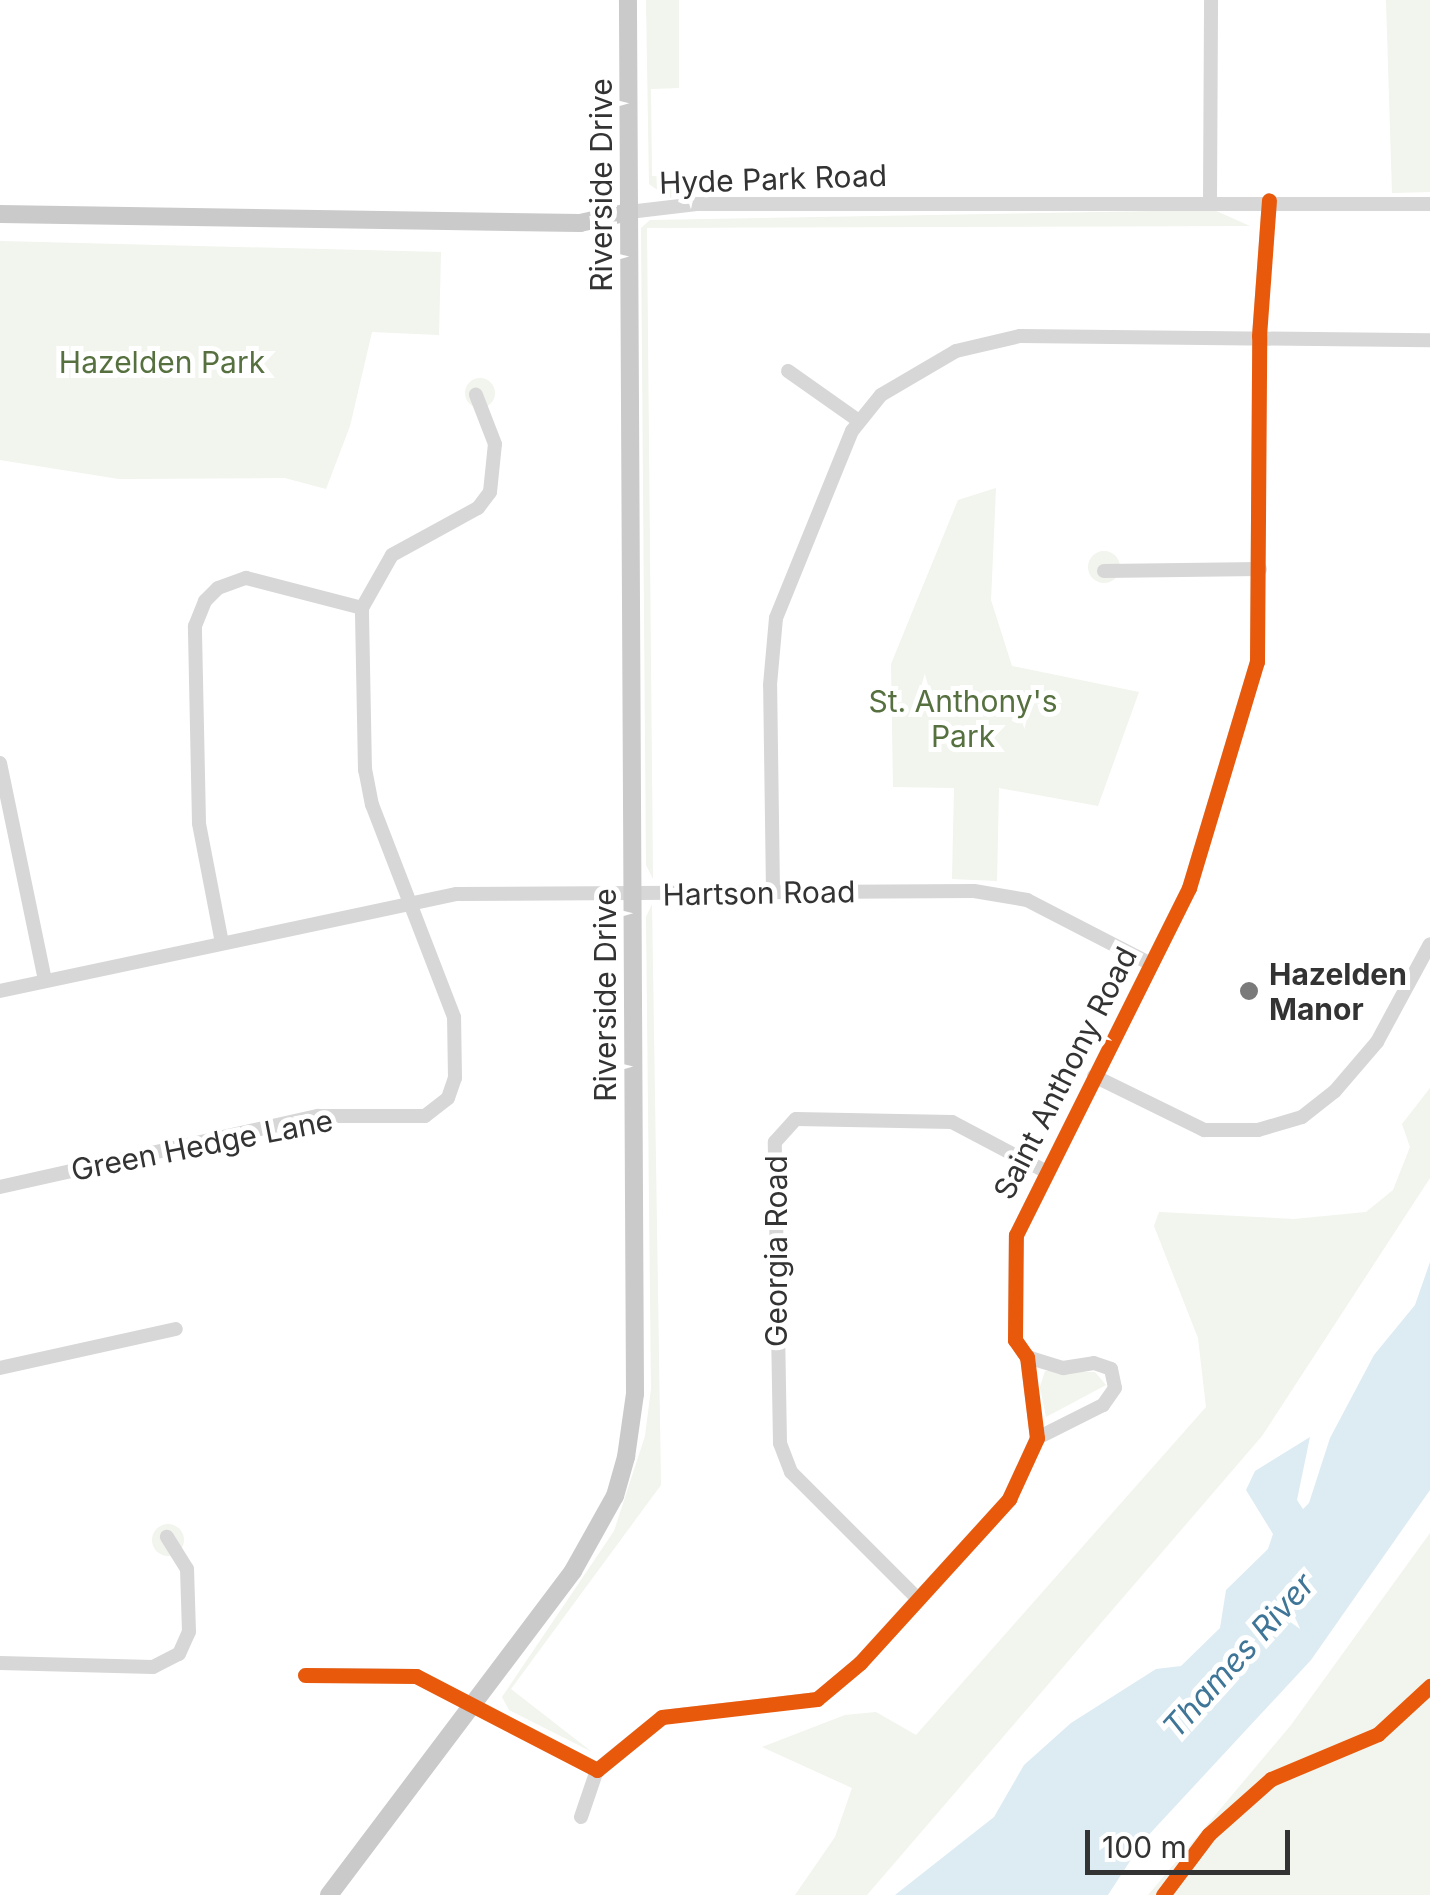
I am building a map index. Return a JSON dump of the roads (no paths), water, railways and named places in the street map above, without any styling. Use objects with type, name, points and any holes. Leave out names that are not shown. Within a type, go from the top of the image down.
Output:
[{"type":"main road","name":"Riverside Drive","points":[[329,1895],[573,1571],[615,1496],[626,1456],[634,1394],[628,0]]},
{"type":"main road","name":"Hyde Park Road","points":[[0,214],[580,224],[628,212]]},
{"type":"street","points":[[1210,201],[1211,0]]},
{"type":"street","name":"Hyde Park Road","points":[[628,212],[697,204],[1269,200],[1430,204]]},
{"type":"street","name":"Saint Anthony Road","points":[[1037,1438],[1027,1357],[1015,1340],[1016,1234],[1044,1171],[1189,888],[1246,715],[1257,662],[1259,336],[1269,200]]},
{"type":"street","points":[[773,892],[770,685],[776,618],[859,422],[881,395],[956,351],[1020,336],[1430,340]]},
{"type":"street","points":[[788,371],[859,422]]},
{"type":"street","points":[[222,943],[198,823],[195,626],[205,601],[218,588],[246,578],[362,608],[392,554],[478,508],[490,492],[495,444],[476,394]]},
{"type":"street","points":[[1104,571],[1260,570]]},
{"type":"street","name":"Green Hedge Lane","points":[[0,1186],[318,1116],[439,1111],[454,1088],[454,1017],[408,902],[365,770],[362,608]]},
{"type":"street","points":[[0,763],[45,980]]},
{"type":"street","name":"Hartson Road","points":[[0,991],[457,894],[974,890],[1027,900],[1151,964]]},
{"type":"street","points":[[1094,1076],[1204,1130],[1258,1130],[1302,1117],[1334,1092],[1377,1042],[1430,944]]},
{"type":"street","name":"Georgia Road","points":[[917,1598],[791,1472],[780,1443],[775,1142],[796,1119],[952,1122],[1044,1171]]},
{"type":"street","points":[[0,1368],[176,1329]]},
{"type":"street","points":[[580,1818],[597,1770],[662,1717],[817,1699],[860,1663],[1010,1499],[1037,1438],[1103,1405],[1115,1388],[1110,1369],[1094,1362],[1063,1368],[1027,1357]]},
{"type":"street","points":[[0,1663],[154,1668],[178,1654],[188,1632],[186,1569],[166,1537]]},
{"type":"street","points":[[304,1676],[405,1673],[597,1770]]},
{"type":"water","name":"Thames River","points":[[1430,1262],[1430,1490],[1311,1660],[1143,1841],[1108,1895],[895,1895],[994,1817],[1024,1765],[1071,1723],[1156,1669],[1181,1666],[1220,1628],[1226,1590],[1268,1549],[1273,1534],[1246,1490],[1255,1471],[1310,1437],[1297,1500],[1303,1509],[1309,1503],[1330,1438],[1374,1355],[1415,1305]]},
{"type":"place","name":"Hazelden Manor","points":[[1249,991]]},
{"type":"park label","name":"Hazelden Park","points":[[162,362]]},
{"type":"park label","name":"St. Anthony's Park","points":[[963,718]]}]
